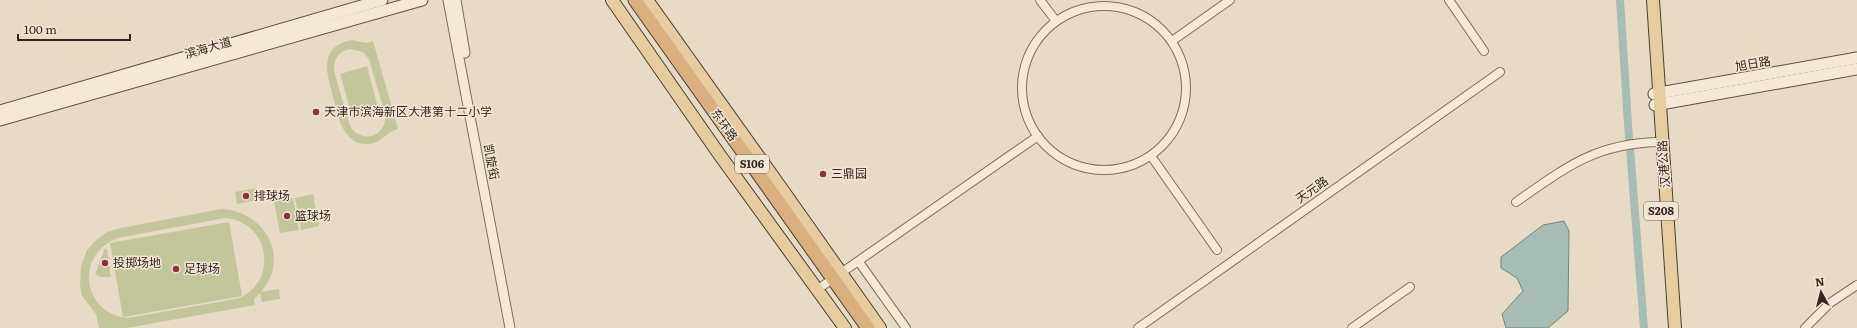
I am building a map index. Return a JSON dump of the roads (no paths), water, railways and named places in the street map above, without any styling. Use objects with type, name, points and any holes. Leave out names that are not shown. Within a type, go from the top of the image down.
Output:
[{"type":"highway","name":"东环路","points":[[625,0],[830,282],[868,328]]},
{"type":"highway","name":"东环路","points":[[635,0],[830,282],[857,328]]},
{"type":"main road","name":"滨海大道","points":[[0,111],[382,0]]},
{"type":"main road","name":"滨海大道","points":[[0,120],[422,0]]},
{"type":"main road","points":[[612,0],[719,154],[830,282],[880,328]]},
{"type":"main road","points":[[647,0],[830,282],[845,328]]},
{"type":"main road","name":"汉港公路","points":[[1647,0],[1657,99],[1676,328]]},
{"type":"main road","name":"汉港公路","points":[[1653,0],[1657,99],[1657,142],[1670,328]]},
{"type":"main road","name":"旭日路","points":[[1657,99],[1857,58]]},
{"type":"main road","name":"旭日路","points":[[1657,99],[1857,69]]},
{"type":"street","name":"凯旋街","points":[[448,0],[510,328]]},
{"type":"street","name":"凯旋街","points":[[456,0],[516,328]]},
{"type":"street","points":[[1040,0],[1056,21]]},
{"type":"street","points":[[1172,41],[1230,0]]},
{"type":"street","points":[[1449,0],[1484,51]]},
{"type":"street","points":[[1105,6],[1131,10],[1154,22],[1172,41],[1183,64],[1187,90],[1186,96],[1182,115],[1170,138],[1151,156],[1125,168],[1096,170],[1069,163],[1045,147],[1029,123],[1021,96],[1024,67],[1036,41],[1056,21],[1079,9],[1105,6]]},
{"type":"street","name":"天元路","points":[[1138,328],[1500,72]]},
{"type":"street","points":[[830,282],[1038,136]]},
{"type":"street","points":[[1516,202],[1564,169],[1595,152],[1624,144],[1657,142]]},
{"type":"street","points":[[1151,156],[1217,250]]},
{"type":"street","points":[[859,262],[906,328]]},
{"type":"street","points":[[1805,328],[1830,303],[1857,286]]},
{"type":"street","points":[[1352,328],[1410,287]]},
{"type":"water","points":[[1564,221],[1569,231],[1568,311],[1548,328],[1506,328],[1502,314],[1523,291],[1517,278],[1501,268],[1501,257],[1543,225]]},
{"type":"waterway","points":[[1620,0],[1629,139]]},
{"type":"waterway","points":[[1630,149],[1644,328]]},
{"type":"place","name":"天津市滨海新区大港第十二小学","points":[[316,112]]},
{"type":"place","name":"三鼎园","points":[[823,174]]},
{"type":"place","name":"排球场","points":[[246,196]]},
{"type":"place","name":"篮球场","points":[[287,216]]},
{"type":"place","name":"投掷场地","points":[[105,263]]},
{"type":"place","name":"足球场","points":[[176,269]]}]
